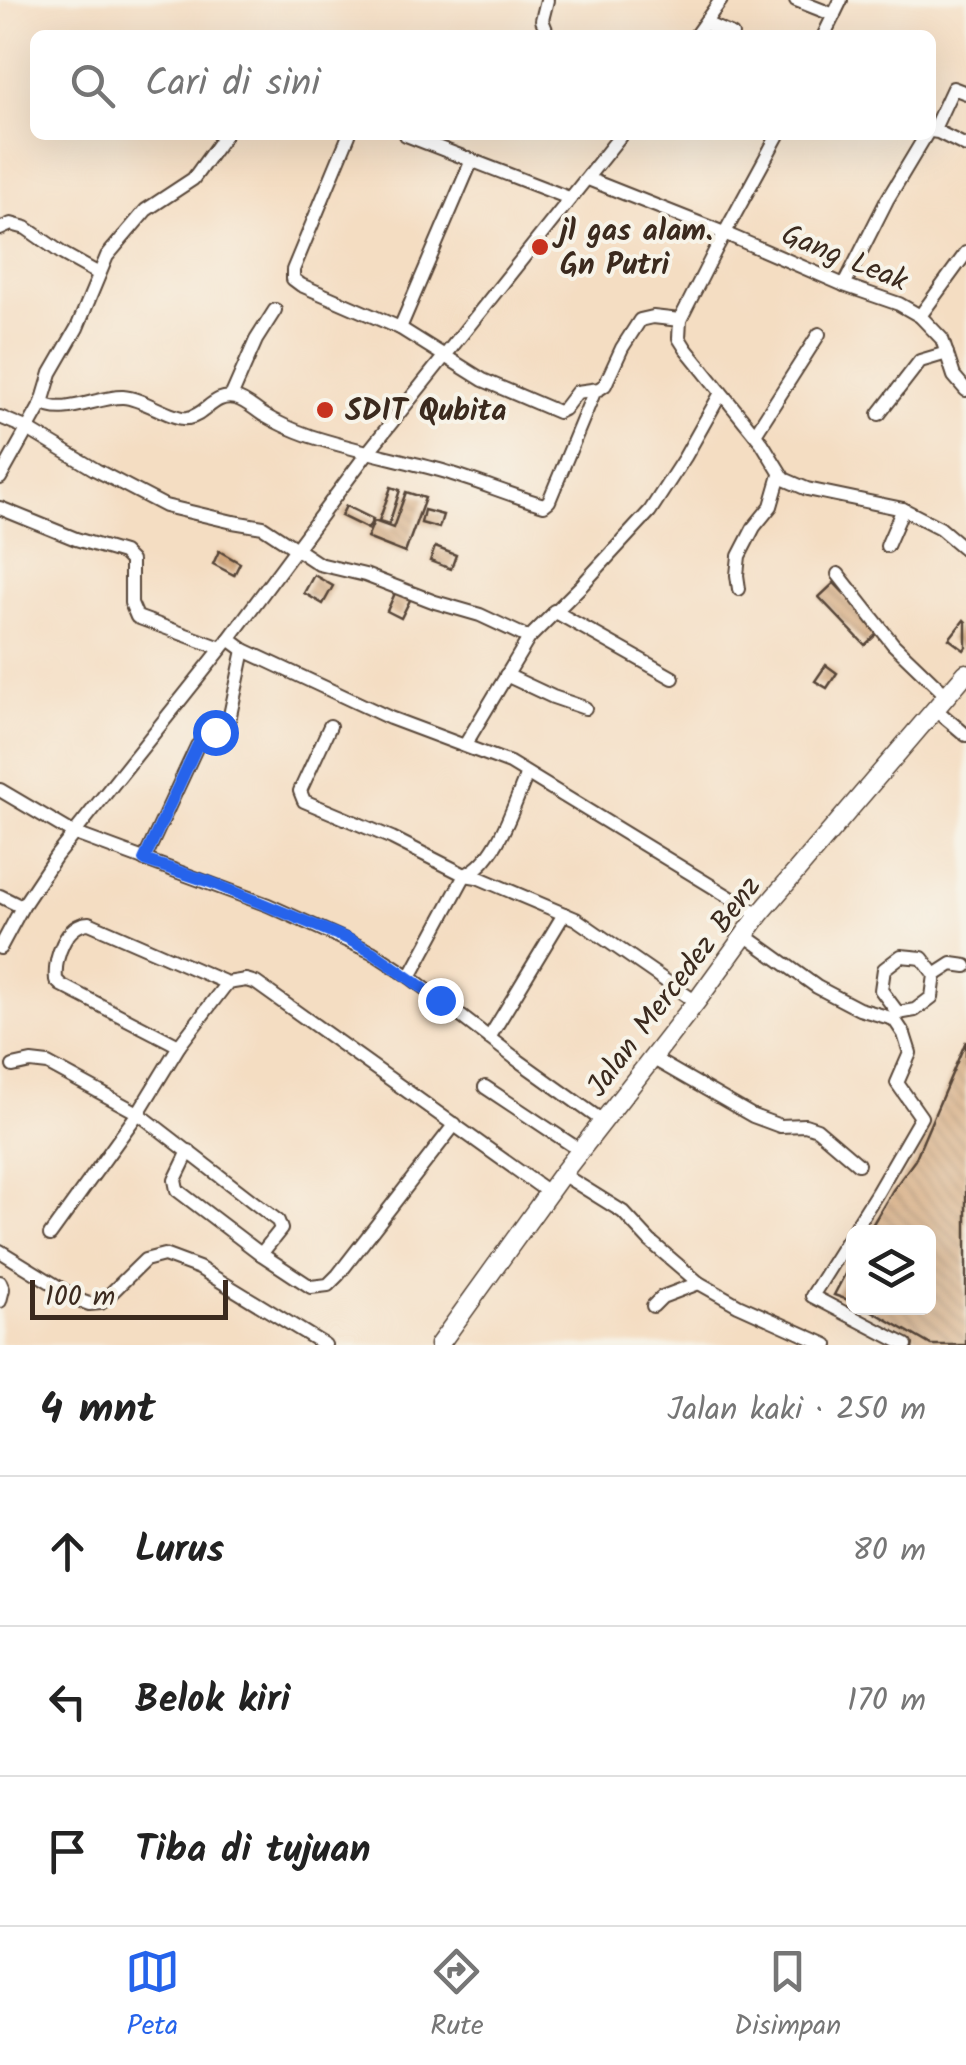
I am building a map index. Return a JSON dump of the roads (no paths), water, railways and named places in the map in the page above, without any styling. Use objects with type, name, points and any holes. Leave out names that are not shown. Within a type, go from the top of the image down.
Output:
[{"type":"main road","name":"Jalan Mercedez Benz","points":[[439,1345],[548,1192],[759,915],[966,673]]},
{"type":"street","points":[[546,30],[542,20],[548,0]]},
{"type":"street","points":[[700,29],[721,0]]},
{"type":"street","points":[[796,0],[834,14]]},
{"type":"street","points":[[826,30],[841,0]]},
{"type":"street","points":[[936,121],[953,88],[966,93]]},
{"type":"street","points":[[936,134],[966,146]]},
{"type":"street","points":[[0,478],[42,403],[51,373],[77,328],[107,256],[146,210],[193,179],[221,140]]},
{"type":"street","points":[[347,140],[292,275],[301,285],[400,328],[482,380],[561,412],[577,392],[595,390],[608,381],[640,320],[680,320]]},
{"type":"street","points":[[0,948],[22,906],[74,833],[225,644],[368,452],[617,140]]},
{"type":"street","points":[[775,140],[680,320],[678,333],[682,343],[790,482],[903,509],[940,528],[966,550]]},
{"type":"street","points":[[844,285],[888,200],[925,140]]},
{"type":"street","points":[[444,141],[472,160],[569,198]]},
{"type":"street","points":[[400,328],[472,160]]},
{"type":"street","name":"Gang Leak","points":[[588,179],[899,304],[920,316],[942,338],[954,376],[966,390]]},
{"type":"street","points":[[0,229],[10,224],[26,228],[99,274]]},
{"type":"street","points":[[920,316],[966,253]]},
{"type":"street","points":[[231,397],[256,340],[275,310]]},
{"type":"street","points":[[755,434],[819,334]]},
{"type":"street","points":[[880,414],[920,361],[947,353]]},
{"type":"street","points":[[42,403],[61,409],[94,400],[130,398],[184,419],[214,401],[231,397],[296,431],[447,472],[544,505],[595,390]]},
{"type":"street","points":[[465,745],[529,638],[650,512],[721,394]]},
{"type":"street","points":[[0,417],[165,506],[263,527],[319,564],[365,575],[480,615],[529,638]]},
{"type":"street","points":[[739,589],[739,556],[754,526],[771,506],[780,474]]},
{"type":"street","points":[[0,508],[76,539],[123,553],[131,561],[131,604],[135,615],[244,650],[390,718],[510,763],[759,915]]},
{"type":"street","points":[[888,546],[903,509]]},
{"type":"street","points":[[838,574],[966,734]]},
{"type":"street","points":[[554,611],[673,678]]},
{"type":"street","points":[[144,860],[197,746],[230,720],[244,650]]},
{"type":"street","points":[[506,675],[553,698],[585,708]]},
{"type":"street","points":[[330,726],[300,792],[302,798],[465,876],[478,877],[564,914],[696,1002]]},
{"type":"street","points":[[410,977],[465,876],[477,870],[493,851],[527,774]]},
{"type":"street","points":[[0,790],[74,833],[210,882],[372,952],[604,1122]]},
{"type":"street","points":[[0,896],[22,906]]},
{"type":"street","points":[[489,1038],[564,914]]},
{"type":"street","points":[[179,1046],[56,980],[56,964],[72,928],[89,923],[227,983],[256,983],[548,1192]]},
{"type":"street","points":[[746,936],[818,986],[860,1009],[896,1016],[915,1010],[932,996],[935,975],[922,958],[900,956],[884,969],[881,990],[896,1016],[910,1053],[897,1082],[921,1117],[812,1296],[906,1345]]},
{"type":"street","points":[[935,975],[952,964],[966,966]]},
{"type":"street","points":[[50,1235],[138,1114],[179,1046],[227,983]]},
{"type":"street","points":[[652,1058],[753,1116],[780,1126],[812,1126],[858,1164]]},
{"type":"street","points":[[13,1066],[48,1064],[138,1114],[189,1151],[280,1223],[280,1230],[262,1254]]},
{"type":"street","points":[[484,1087],[581,1151]]},
{"type":"street","points":[[189,1151],[175,1180],[178,1190],[311,1287],[328,1285],[455,1124]]},
{"type":"street","points":[[562,1174],[623,1212],[699,1282],[738,1306],[827,1345]]},
{"type":"street","points":[[0,1250],[89,1304],[101,1304],[145,1260],[153,1256],[173,1257],[198,1268],[325,1345]]},
{"type":"street","points":[[0,1282],[0,1301]]},
{"type":"street","points":[[653,1306],[662,1297],[699,1282]]},
{"type":"place","name":"jl gas alam. Gn Putri","points":[[540,247]]},
{"type":"place","name":"SDIT Qubita","points":[[325,410]]}]
